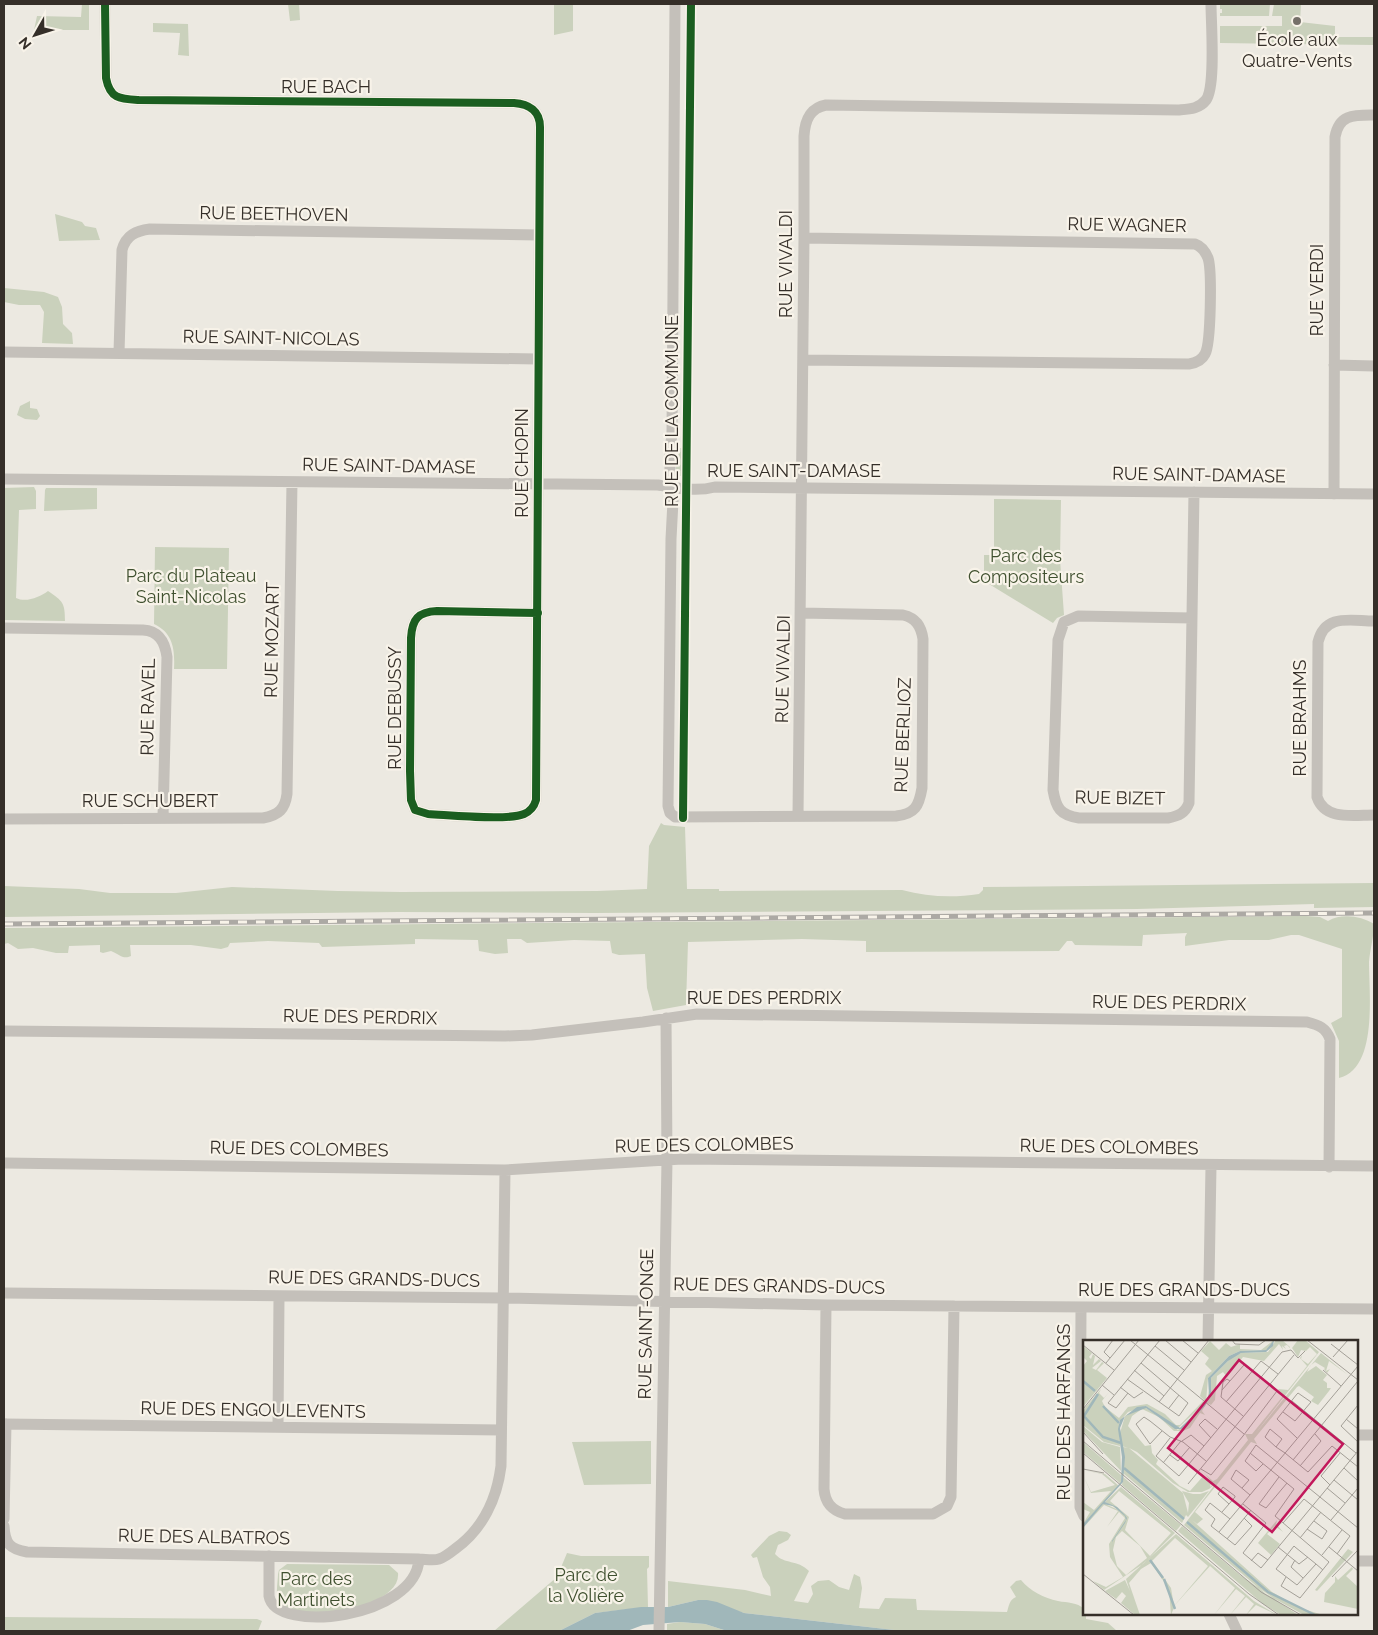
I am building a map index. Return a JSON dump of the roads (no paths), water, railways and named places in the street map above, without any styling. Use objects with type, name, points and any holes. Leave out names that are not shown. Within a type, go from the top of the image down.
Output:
[{"type":"street","name":"RUE BACH","points":[[104,4],[107,86],[115,96],[127,100],[514,103],[526,104],[534,110]]},
{"type":"street","name":"RUE DE LA COMMUNE","points":[[670,813],[668,806],[673,501],[670,448],[672,435],[675,4]]},
{"type":"street","name":"RUE VIVALDI","points":[[798,816],[805,123],[810,114],[822,106],[1178,110],[1194,108],[1205,101],[1211,86],[1211,4]]},
{"type":"street","name":"RUE CHOPIN","points":[[527,813],[534,806],[537,784],[540,121],[534,110]]},
{"type":"street","name":"RUE VERDI","points":[[1334,494],[1335,137],[1337,129],[1345,119],[1357,115],[1374,115]]},
{"type":"street","name":"RUE BEETHOVEN","points":[[119,353],[122,250],[129,237],[137,231],[150,229],[539,235]]},
{"type":"street","name":"RUE WAGNER","points":[[803,360],[1189,364],[1205,356],[1209,339],[1209,265],[1204,251],[1195,244],[804,238]]},
{"type":"street","name":"RUE SAINT-NICOLAS","points":[[4,352],[538,359]]},
{"type":"street","points":[[1334,365],[1374,366]]},
{"type":"street","name":"RUE SAINT-DAMASE","points":[[4,479],[658,485],[686,489],[714,487],[1374,494]]},
{"type":"street","name":"RUE MOZART","points":[[287,799],[292,482]]},
{"type":"street","name":"RUE BIZET","points":[[1192,618],[1078,616],[1064,622],[1058,640],[1053,790],[1057,806],[1066,815],[1079,818],[1168,818],[1181,815],[1187,808],[1190,798],[1194,492]]},
{"type":"street","name":"RUE DEBUSSY","points":[[527,813],[505,817],[428,814],[415,810],[411,800],[410,778],[411,638],[414,623],[419,615],[427,611],[538,613]]},
{"type":"street","name":"RUE BERLIOZ","points":[[670,813],[679,818],[902,815],[914,810],[918,804],[922,788],[923,639],[920,625],[915,620],[903,615],[801,613]]},
{"type":"street","name":"RUE BRAHMS","points":[[1374,622],[1331,622],[1320,633],[1318,642],[1317,787],[1319,803],[1333,814],[1342,816],[1374,815]]},
{"type":"street","name":"RUE RAVEL","points":[[4,628],[149,630],[159,636],[166,648],[167,657],[163,817]]},
{"type":"street","name":"RUE SCHUBERT","points":[[4,820],[163,817],[263,818],[281,812],[287,799]]},
{"type":"street","name":"RUE DES PERDRIX","points":[[4,1032],[505,1036],[562,1032],[697,1014],[1308,1022],[1324,1030],[1330,1040],[1329,1166]]},
{"type":"street","name":"RUE SAINT-ONGE","points":[[659,1631],[666,1160],[666,1018]]},
{"type":"street","name":"RUE DES COLOMBES","points":[[4,1163],[505,1170],[682,1159],[1212,1166],[1374,1166]]},
{"type":"street","points":[[1208,1340],[1212,1166]]},
{"type":"street","name":"RUE DES ALBATROS","points":[[4,1526],[6,1540],[10,1545],[15,1549],[27,1552],[435,1560],[463,1544],[483,1520],[494,1500],[500,1475],[505,1170]]},
{"type":"street","name":"RUE DES GRANDS-DUCS","points":[[4,1293],[503,1298],[1081,1308],[1374,1309]]},
{"type":"street","points":[[278,1427],[279,1296]]},
{"type":"street","points":[[826,1305],[824,1489],[826,1498],[833,1509],[845,1514],[920,1514],[938,1512],[944,1509],[950,1501],[954,1306]]},
{"type":"street","name":"RUE DES HARFANGS","points":[[1081,1308],[1080,1507],[1083,1514]]},
{"type":"street","points":[[4,1518],[5,1424]]},
{"type":"street","name":"RUE DES ENGOULEVENTS","points":[[5,1424],[501,1430]]},
{"type":"street","points":[[1358,1435],[1374,1435]]},
{"type":"street","points":[[269,1556],[269,1596],[274,1610],[290,1619],[324,1623],[359,1616],[385,1604],[404,1590],[412,1581],[418,1568],[419,1559]]},
{"type":"street","points":[[1358,1561],[1374,1561]]},
{"type":"street","points":[[1229,1615],[1237,1631]]},
{"type":"water","points":[[698,1600],[717,1602],[744,1613],[903,1631],[727,1631],[705,1624],[680,1622],[643,1625],[627,1631],[559,1631],[595,1613],[641,1607],[668,1607]]},
{"type":"railway","points":[[4,924],[1374,913]]},
{"type":"place","name":"École aux Quatre-Vents","points":[[1297,21]]},
{"type":"park label","name":"Parc des Compositeurs","points":[[1026,566]]},
{"type":"park label","name":"Parc du Plateau Saint-Nicolas","points":[[191,586]]},
{"type":"park label","name":"Parc de la Volière","points":[[586,1585]]},
{"type":"park label","name":"Parc des Martinets","points":[[316,1589]]}]
